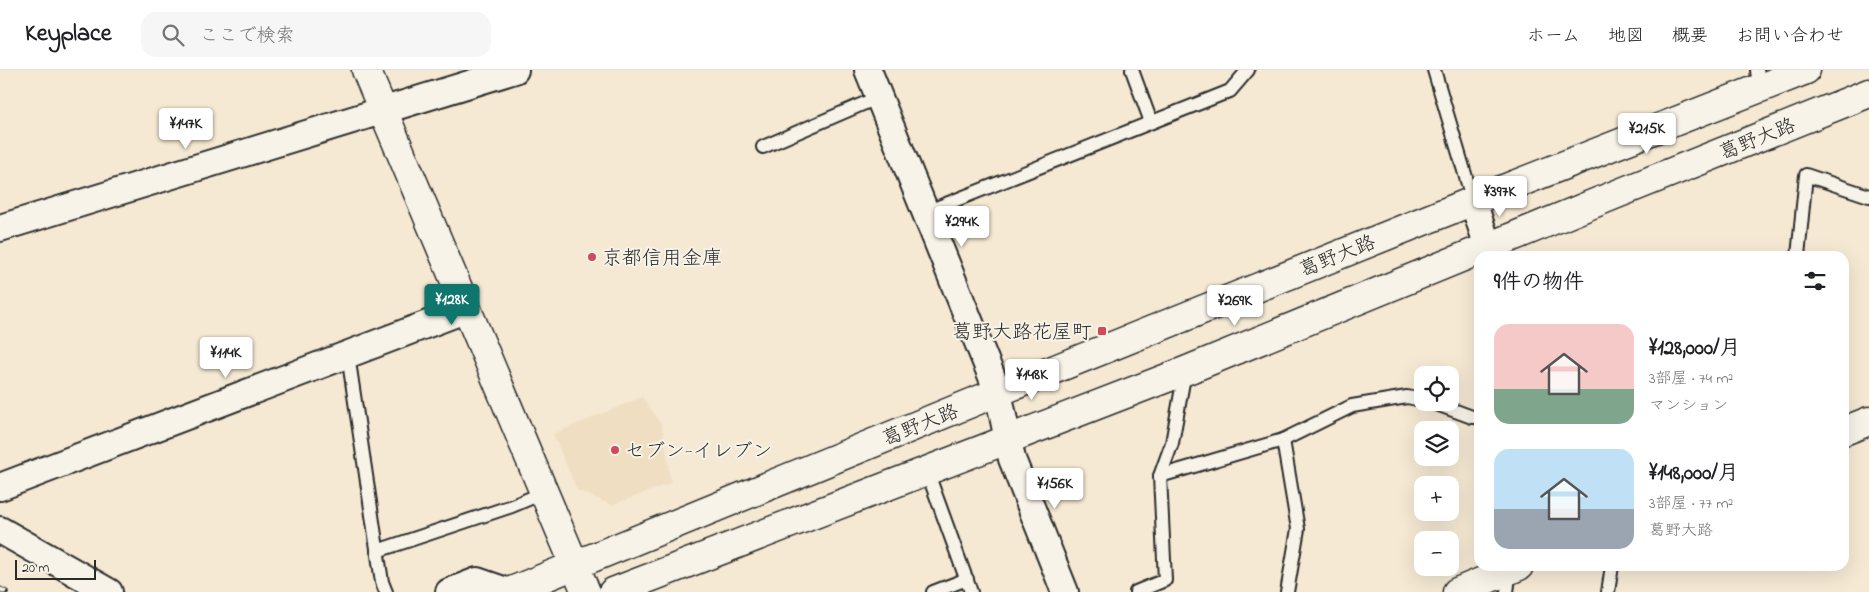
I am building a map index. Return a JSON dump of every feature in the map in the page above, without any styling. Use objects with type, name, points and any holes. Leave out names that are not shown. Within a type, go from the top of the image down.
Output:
[{"type":"street","points":[[366,70],[586,592]]},
{"type":"street","points":[[0,228],[515,70]]},
{"type":"street","points":[[868,70],[998,392],[1012,459],[1065,592]]},
{"type":"street","name":"葛野大路","points":[[509,592],[998,392],[1473,201],[1758,79],[1806,70]]},
{"type":"street","name":"葛野大路","points":[[1478,251],[1869,93]]},
{"type":"street","points":[[1473,201],[1488,247]]},
{"type":"street","name":"葛野大路","points":[[613,592],[1186,371],[1474,253]]},
{"type":"street","points":[[0,486],[467,309]]},
{"type":"street","points":[[1849,429],[1869,421]]},
{"type":"street","points":[[0,530],[109,592]]},
{"type":"street","points":[[1457,592],[1512,576]]},
{"type":"street","points":[[449,592],[477,581],[509,592]]},
{"type":"lane","points":[[1132,70],[1151,122]]},
{"type":"lane","points":[[926,212],[1230,91],[1248,70]]},
{"type":"lane","points":[[1434,70],[1473,201]]},
{"type":"lane","points":[[763,147],[879,97]]},
{"type":"lane","points":[[1798,251],[1806,175],[1869,196]]},
{"type":"lane","points":[[348,355],[377,551],[382,582],[386,592]]},
{"type":"lane","points":[[1136,592],[1165,580],[1160,476],[1172,443],[1186,371]]},
{"type":"lane","points":[[1160,476],[1283,440],[1352,406],[1408,397],[1414,398]]},
{"type":"lane","points":[[1456,411],[1474,417]]},
{"type":"lane","points":[[1283,440],[1298,529],[1287,592]]},
{"type":"lane","points":[[927,471],[972,592]]},
{"type":"lane","points":[[377,551],[503,509],[545,492]]},
{"type":"lane","points":[[1608,592],[1611,571]]},
{"type":"lane","points":[[933,592],[967,579]]},
{"type":"shaded area","points":[[642,397],[662,425],[671,483],[612,505],[577,490],[553,434]]},
{"type":"railway","points":[[0,589],[6,592]]},
{"type":"place","name":"京都信用金庫","points":[[592,257]]},
{"type":"place","name":"葛野大路花屋町","points":[[1102,331]]},
{"type":"place","name":"セブン-イレブン","points":[[615,450]]}]
